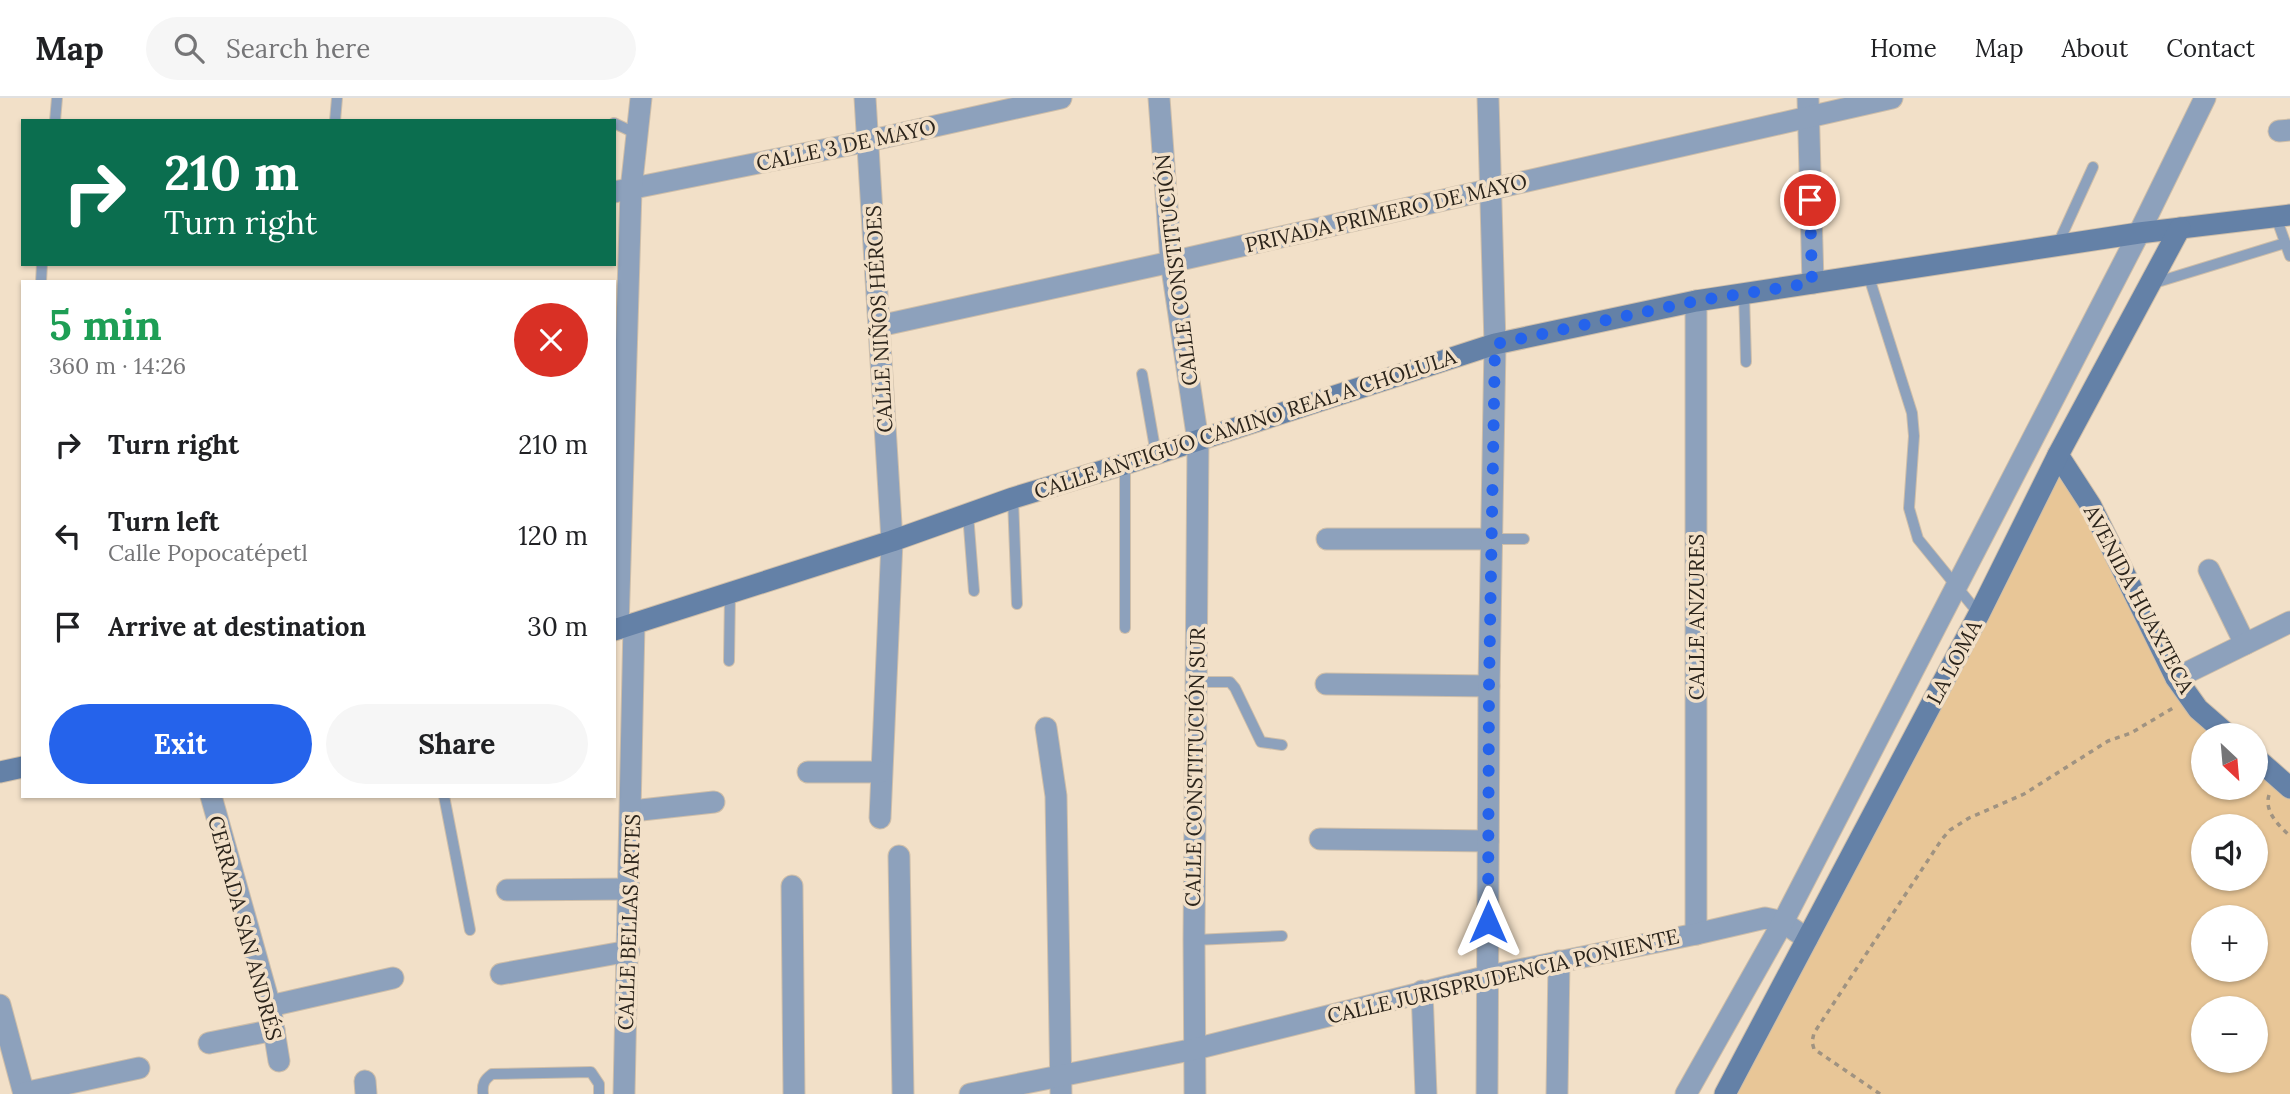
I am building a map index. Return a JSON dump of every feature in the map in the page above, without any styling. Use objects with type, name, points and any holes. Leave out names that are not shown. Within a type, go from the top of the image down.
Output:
[{"type":"main road","name":"CALLE ANTIGUO CAMINO REAL A CHOLULA","points":[[622,628],[892,541],[1013,498],[1495,344],[1744,293],[2139,233],[2283,216]]},
{"type":"main road","name":"LA LOMA","points":[[1725,1094],[1979,614],[2058,455],[2180,228]]},
{"type":"main road","name":"AVENIDA HUAXTECA","points":[[2058,455],[2091,506],[2176,678],[2198,709],[2214,723]]},
{"type":"main road","points":[[0,772],[21,767]]},
{"type":"main road","points":[[2268,769],[2284,783]]},
{"type":"street","name":"CALLE BELLAS ARTES","points":[[624,1094],[632,811],[622,628],[622,191],[637,134],[641,98]]},
{"type":"street","name":"CALLE NIÑOS HÉROES","points":[[865,98],[892,541],[880,818]]},
{"type":"street","name":"CALLE 3 DE MAYO","points":[[622,191],[868,141],[1025,102],[1061,98]]},
{"type":"street","name":"CALLE CONSTITUCIÓN","points":[[1158,98],[1171,262],[1198,441]]},
{"type":"street","points":[[1487,1094],[1489,686],[1495,344],[1488,98]]},
{"type":"street","name":"PRIVADA PRIMERO DE MAYO","points":[[879,326],[1490,189],[1808,108],[1892,98]]},
{"type":"street","points":[[1686,1094],[1783,922],[2139,233],[2205,98]]},
{"type":"street","points":[[1808,108],[1812,283]]},
{"type":"street","name":"CALLE ANZURES","points":[[1696,301],[1696,934]]},
{"type":"street","name":"CALLE CONSTITUCIÓN SUR","points":[[1195,1094],[1198,441]]},
{"type":"street","points":[[1327,539],[1493,538]]},
{"type":"street","points":[[2209,570],[2245,643]]},
{"type":"street","points":[[2176,678],[2290,622]]},
{"type":"street","points":[[1326,684],[1489,686]]},
{"type":"street","points":[[1046,728],[1056,796],[1060,1084]]},
{"type":"street","points":[[808,772],[880,772]]},
{"type":"street","name":"CERRADA SAN ANDRÉS","points":[[212,798],[270,1006],[279,1061]]},
{"type":"street","points":[[632,811],[714,802]]},
{"type":"street","points":[[1320,839],[1488,841]]},
{"type":"street","points":[[899,856],[904,1094]]},
{"type":"street","points":[[792,886],[794,1094]]},
{"type":"street","points":[[506,890],[629,889]]},
{"type":"street","name":"CALLE JURISPRUDENCIA PONIENTE","points":[[970,1094],[1060,1084],[1422,991],[1765,918],[1783,922]]},
{"type":"street","points":[[1783,922],[1807,939]]},
{"type":"street","points":[[501,974],[629,951]]},
{"type":"street","points":[[1557,1094],[1559,961]]},
{"type":"street","points":[[270,1006],[393,978]]},
{"type":"street","points":[[1422,991],[1426,1094]]},
{"type":"street","points":[[0,1005],[24,1094],[139,1068]]},
{"type":"street","points":[[209,1043],[274,1030]]},
{"type":"lane","points":[[55,119],[57,98]]},
{"type":"lane","points":[[335,119],[337,98]]},
{"type":"lane","points":[[616,124],[637,134]]},
{"type":"lane","points":[[2057,246],[2093,167]]},
{"type":"lane","points":[[2283,216],[2285,243],[2290,256]]},
{"type":"lane","points":[[2150,285],[2285,243]]},
{"type":"lane","points":[[1868,274],[1912,413],[1914,436],[1909,508],[1918,539],[1979,614]]},
{"type":"lane","points":[[1744,293],[1746,362]]},
{"type":"lane","points":[[1142,373],[1156,454]]},
{"type":"lane","points":[[1125,464],[1125,628]]},
{"type":"lane","points":[[1013,498],[1017,604]]},
{"type":"lane","points":[[968,514],[974,591]]},
{"type":"lane","points":[[1493,538],[1524,539]]},
{"type":"lane","points":[[729,661],[730,594]]},
{"type":"lane","points":[[1196,682],[1230,682],[1262,742],[1282,745]]},
{"type":"lane","points":[[443,798],[470,930]]},
{"type":"lane","points":[[1194,940],[1282,936]]},
{"type":"lane","points":[[483,1094],[482,1086],[492,1074],[591,1072],[599,1084],[599,1094]]},
{"type":"path","points":[[1880,1094],[1814,1049],[1814,1033],[1942,839],[1950,830],[1969,818],[2024,794],[2108,741],[2131,733],[2189,697]]},
{"type":"path","points":[[2284,783],[2267,798],[2268,809],[2290,836]]},
{"type":"shaded area","points":[[2058,455],[2176,678],[2217,723],[2191,723],[2191,800],[2268,800],[2268,769],[2290,788],[2290,1094],[1725,1094]]},
{"type":"route","points":[[1488,922],[1495,344],[1696,301],[1812,283],[1810,200]]}]
